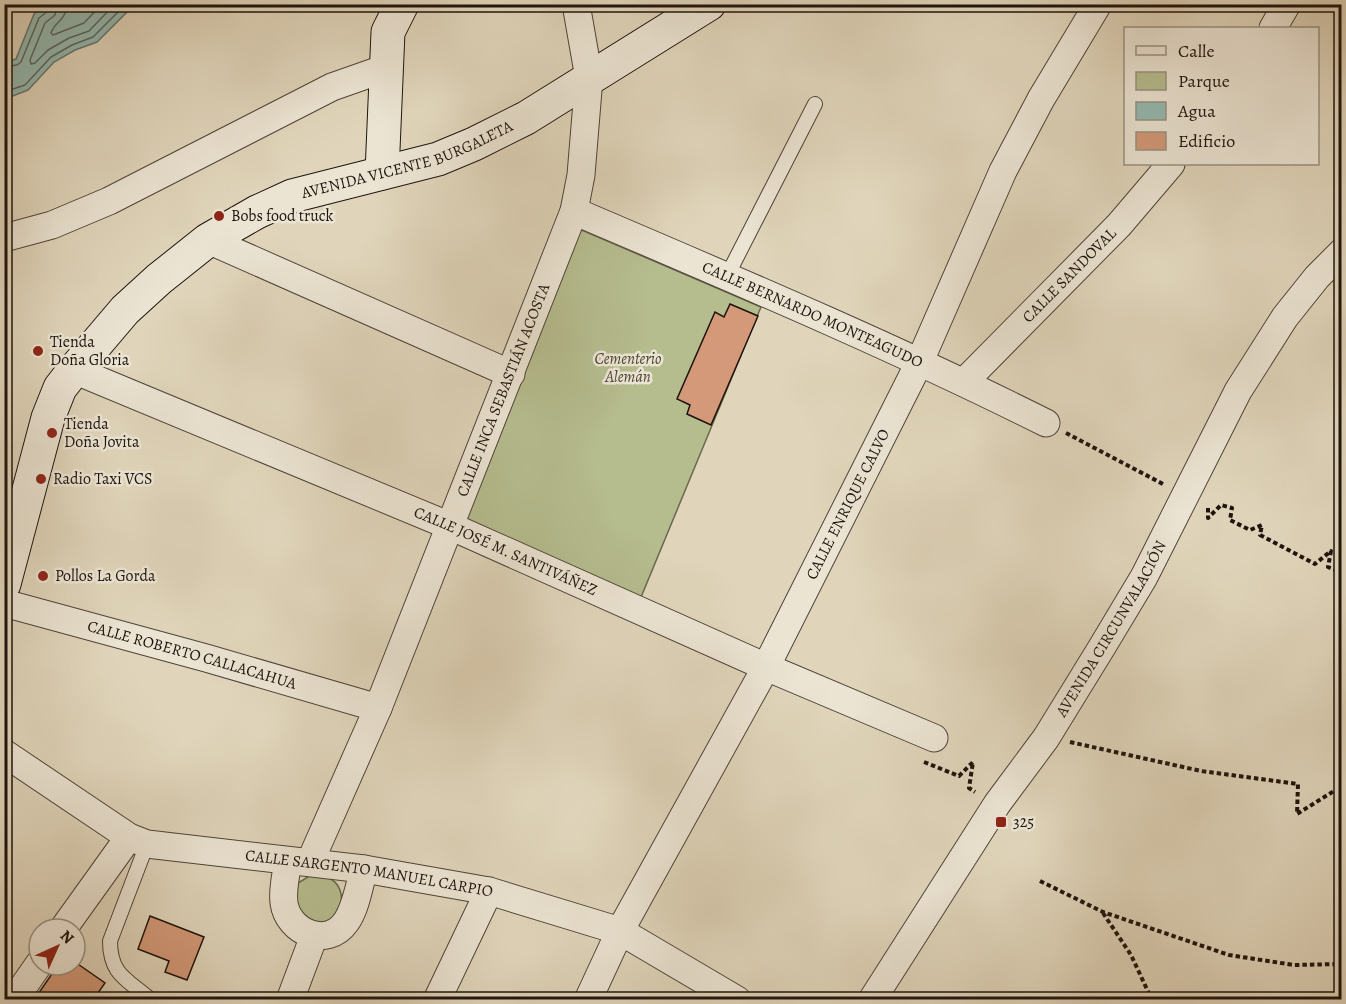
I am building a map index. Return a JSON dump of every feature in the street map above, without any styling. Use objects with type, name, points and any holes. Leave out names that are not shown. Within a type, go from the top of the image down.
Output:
[{"type":"main road","points":[[382,173],[388,32],[402,4]]},
{"type":"main road","name":"AVENIDA VICENTE BURGALETA","points":[[4,584],[48,418],[60,388],[125,310],[159,279],[208,240],[257,212],[292,196],[438,159],[526,118],[709,4]]},
{"type":"street","name":"CALLE INCA SEBASTIÁN ACOSTA","points":[[299,862],[378,708],[574,212],[581,175],[589,78],[576,4]]},
{"type":"street","name":"CALLE ENRIQUE CALVO","points":[[588,999],[620,931],[766,667],[920,361],[1003,171],[1041,99],[1098,4]]},
{"type":"street","points":[[1274,27],[1287,4]]},
{"type":"street","points":[[4,238],[52,225],[109,201],[332,87],[386,68]]},
{"type":"street","name":"CALLE SANDOVAL","points":[[964,382],[1112,233],[1170,165]]},
{"type":"street","name":"CALLE BERNARDO MONTEAGUDO","points":[[574,212],[920,361],[1047,423]]},
{"type":"street","points":[[208,240],[511,374]]},
{"type":"street","name":"AVENIDA CIRCUNVALACIÓN","points":[[872,999],[997,804],[1046,738],[1144,577],[1238,391],[1285,317],[1317,277],[1341,252]]},
{"type":"street","name":"CALLE JOSÉ M. SANTIVÁÑEZ","points":[[74,370],[450,526],[766,667],[934,738]]},
{"type":"street","name":"CALLE ROBERTO CALLACAHUA","points":[[4,603],[378,708]]},
{"type":"street","name":"CALLE SARGENTO MANUEL CARPIO","points":[[4,753],[138,840],[364,869],[489,891],[620,931],[737,999]]},
{"type":"street","points":[[73,917],[138,840]]},
{"type":"street","points":[[299,862],[284,903],[296,927],[314,936],[327,935],[345,924],[350,916],[364,869]]},
{"type":"street","points":[[437,999],[489,891]]},
{"type":"street","points":[[290,999],[314,936]]},
{"type":"street","points":[[14,999],[30,977]]},
{"type":"lane","points":[[727,276],[815,104]]},
{"type":"lane","points":[[138,840],[110,941],[110,958],[116,969],[151,999]]},
{"type":"path","points":[[1047,423],[1186,496],[1207,500],[1208,518],[1221,505],[1232,508],[1230,520],[1250,530],[1262,525],[1260,535],[1316,564],[1331,551],[1328,567],[1338,572],[1341,566]]},
{"type":"path","points":[[934,738],[924,763],[959,776],[973,762],[969,788],[997,804]]},
{"type":"path","points":[[1046,738],[1201,771],[1298,784],[1297,814],[1341,786]]},
{"type":"path","points":[[1040,881],[1103,912],[1229,955],[1294,965],[1341,964]]},
{"type":"path","points":[[1103,912],[1131,955],[1152,999]]},
{"type":"green space","name":"Cementerio Alemán","points":[[577,228],[761,307],[639,602],[459,528]]},
{"type":"green space","points":[[311,875],[329,878],[340,889],[341,904],[338,912],[334,918],[319,924],[301,918],[293,893],[298,883]]},
{"type":"water","points":[[47,5],[134,5],[97,42],[75,50],[54,62],[28,90],[5,99],[5,62],[16,59],[34,14]]},
{"type":"building","points":[[730,304],[758,316],[711,425],[687,414],[690,405],[677,399],[715,312],[724,317]]},
{"type":"building","points":[[150,916],[204,937],[187,980],[165,972],[169,961],[138,949]]},
{"type":"building","points":[[87,970],[105,983],[93,1000],[34,1000],[50,977],[87,977]]},
{"type":"place","name":"Bobs food truck","points":[[219,216]]},
{"type":"place","name":"Tienda Doña Gloria","points":[[38,351]]},
{"type":"place","name":"Tienda Doña Jovita","points":[[52,433]]},
{"type":"place","name":"Radio Taxi VCS","points":[[41,479]]},
{"type":"place","name":"Pollos La Gorda","points":[[43,576]]},
{"type":"place","name":"325","points":[[1001,822]]}]
